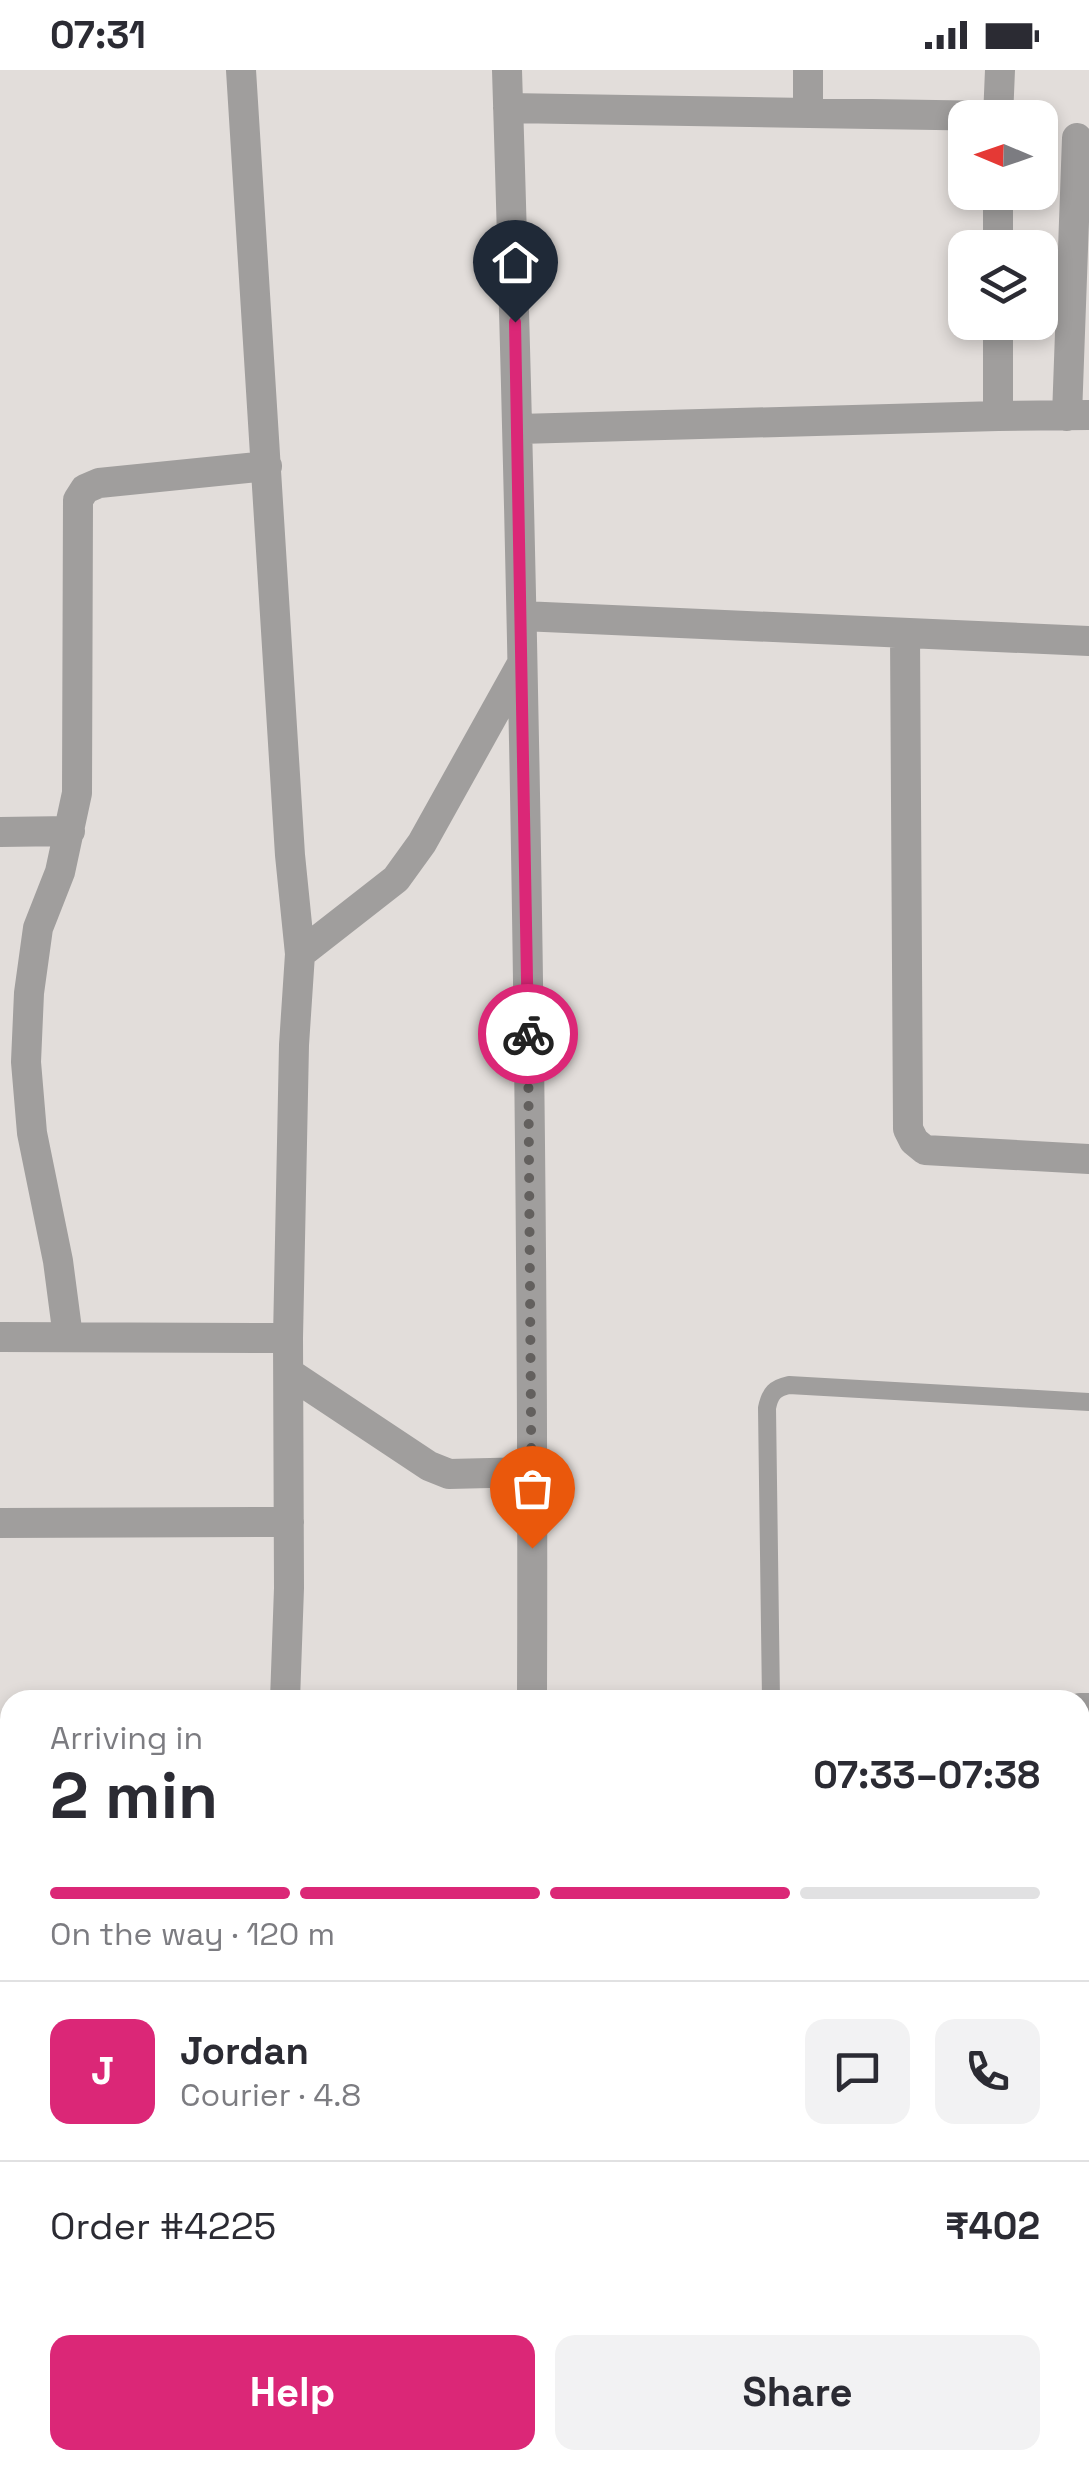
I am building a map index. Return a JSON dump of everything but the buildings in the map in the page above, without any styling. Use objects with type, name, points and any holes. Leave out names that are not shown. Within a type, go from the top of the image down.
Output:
[{"type":"street","points":[[242,70],[290,854],[300,954],[294,1045],[288,1338],[285,1690]]},
{"type":"street","points":[[506,70],[522,616],[532,1690]]},
{"type":"street","points":[[808,70],[808,113]]},
{"type":"street","points":[[999,100],[1000,70]]},
{"type":"street","points":[[508,108],[948,116]]},
{"type":"street","points":[[518,429],[1078,416],[1077,138]]},
{"type":"street","points":[[998,340],[998,416]]},
{"type":"street","points":[[68,1338],[58,1261],[32,1133],[26,1062],[29,993],[38,928],[60,872],[77,794],[78,500],[85,489],[99,483],[267,466]]},
{"type":"street","points":[[522,616],[1089,641]]},
{"type":"street","points":[[905,635],[908,1129],[925,1150],[1089,1159]]},
{"type":"street","points":[[300,954],[396,879],[422,843],[522,663]]},
{"type":"street","points":[[0,832],[70,831]]},
{"type":"street","points":[[0,1337],[288,1338]]},
{"type":"street","points":[[288,1373],[429,1466],[449,1474],[533,1472]]},
{"type":"street","points":[[0,1523],[289,1522]]},
{"type":"lane","points":[[771,1690],[767,1408],[777,1388],[789,1385],[1089,1402]]},
{"type":"way so far","points":[[528,1034],[532,1548]]},
{"type":"route","points":[[515,322],[528,1034]]}]
